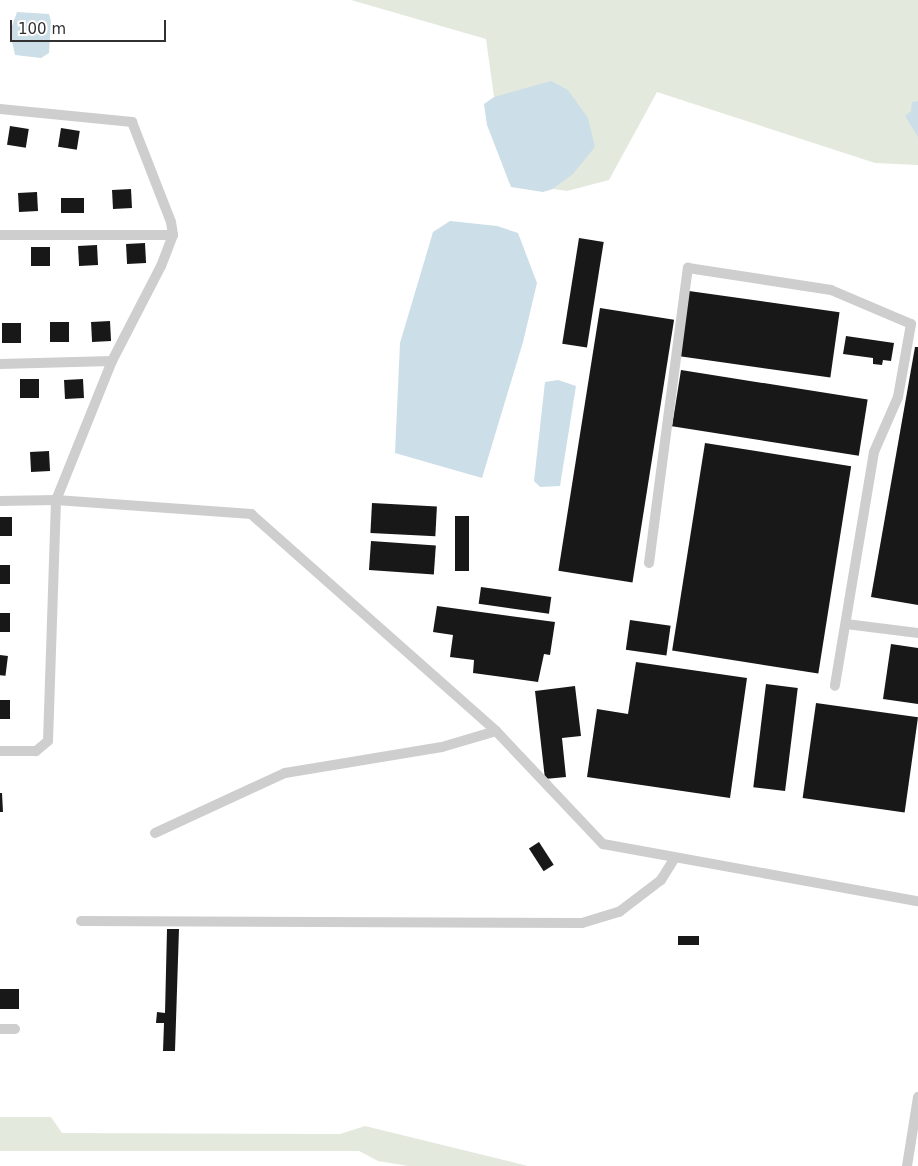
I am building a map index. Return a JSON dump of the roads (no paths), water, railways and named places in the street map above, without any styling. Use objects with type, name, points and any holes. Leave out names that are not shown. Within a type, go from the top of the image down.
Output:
[{"type":"street","points":[[0,108],[132,122],[171,222],[173,235],[161,266],[112,361],[56,500],[48,741],[36,751],[0,751]]},
{"type":"street","points":[[0,235],[173,235]]},
{"type":"street","points":[[649,563],[688,268],[831,290],[914,325],[898,397],[874,452],[835,686]]},
{"type":"street","points":[[0,364],[112,361]]},
{"type":"street","points":[[0,501],[56,500],[251,514],[496,730],[603,844],[918,901]]},
{"type":"street","points":[[846,624],[918,633]]},
{"type":"street","points":[[155,833],[286,772],[442,747],[496,730]]},
{"type":"street","points":[[81,921],[582,923],[619,912],[661,880],[675,858]]},
{"type":"street","points":[[0,1029],[15,1029]]},
{"type":"street","points":[[906,1166],[918,1097]]}]
